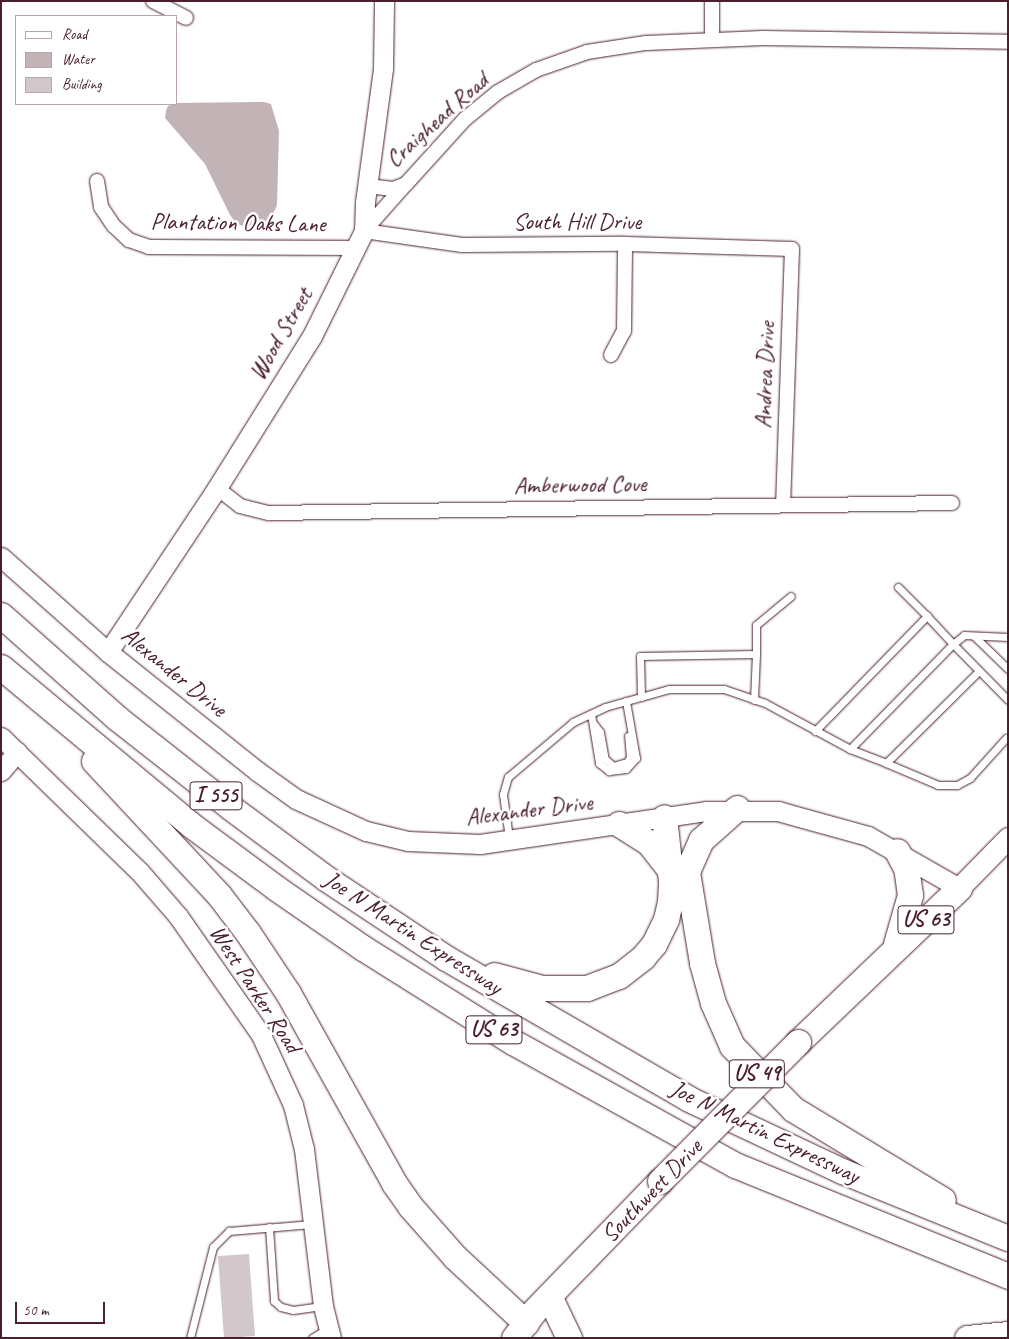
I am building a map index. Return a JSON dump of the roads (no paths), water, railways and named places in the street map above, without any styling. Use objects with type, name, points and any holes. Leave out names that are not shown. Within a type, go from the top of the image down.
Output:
[{"type":"highway","name":"Joe N Martin Expressway","points":[[1,615],[117,718],[230,807],[327,879],[446,958],[690,1099],[842,1171],[1008,1238]]},
{"type":"highway","name":"Joe N Martin Expressway","points":[[1,667],[191,825],[276,888],[363,948],[513,1042],[735,1165],[1008,1276]]},
{"type":"highway","points":[[33,695],[218,896],[248,933],[288,993],[399,1191],[520,1330]]},
{"type":"highway","points":[[619,824],[649,843],[678,870],[694,852],[706,834],[737,808]]},
{"type":"highway","name":"US 49","points":[[671,816],[678,870],[702,963],[713,1003],[732,1046],[781,1099],[806,1118],[1008,1238]]},
{"type":"highway","name":"US 49","points":[[893,951],[907,914],[910,895],[906,868],[897,852]]},
{"type":"highway","name":"US 63","points":[[446,958],[508,980],[542,988],[574,989],[600,984],[630,968],[654,944],[666,919],[678,870]]},
{"type":"highway","name":"Southwest Drive","points":[[520,1330],[549,1296],[660,1181],[798,1042],[960,888]]},
{"type":"highway","points":[[549,1296],[569,1338]]},
{"type":"highway","points":[[967,1338],[1008,1334]]},
{"type":"main road","name":"Southwest Drive","points":[[960,888],[1008,838]]},
{"type":"street","points":[[153,1],[186,18]]},
{"type":"street","name":"Wood Street","points":[[108,652],[217,488],[312,336],[360,239],[383,68],[384,1]]},
{"type":"street","points":[[712,1],[712,40]]},
{"type":"street","name":"Craighead Road","points":[[368,186],[393,189],[406,184],[477,108],[536,70],[569,57],[610,48],[712,40],[1008,42]]},
{"type":"street","name":"Plantation Oaks Lane","points":[[97,181],[100,206],[114,226],[129,240],[149,247],[360,239]]},
{"type":"street","points":[[360,239],[406,184]]},
{"type":"street","name":"South Hill Drive","points":[[360,239],[462,245],[625,244],[792,249]]},
{"type":"street","points":[[611,355],[624,331],[625,244]]},
{"type":"street","name":"Andrea Drive","points":[[783,503],[792,249]]},
{"type":"street","name":"Amberwood Cove","points":[[217,488],[240,506],[269,513],[783,503],[952,503]]},
{"type":"street","name":"Alexander Drive","points":[[1,557],[108,652],[257,771],[296,799],[332,818],[408,841],[480,844],[737,808],[793,813],[868,836],[960,888]]},
{"type":"street","name":"West Parker Road","points":[[1,737],[146,879],[178,916],[261,1034],[293,1105],[304,1149],[315,1224],[323,1306],[330,1333]]},
{"type":"street","points":[[1,770],[18,752]]},
{"type":"lane","points":[[898,587],[1008,700]]},
{"type":"lane","points":[[754,700],[756,625],[791,596]]},
{"type":"lane","points":[[815,731],[927,616]]},
{"type":"lane","points":[[850,750],[964,635],[1008,637]]},
{"type":"lane","points":[[974,636],[1008,669]]},
{"type":"lane","points":[[641,697],[640,656],[756,654]]},
{"type":"lane","points":[[886,763],[979,671]]},
{"type":"lane","points":[[510,841],[503,794],[508,777],[574,722],[626,701],[669,689],[715,689],[754,700],[850,750],[886,763],[938,786],[956,785],[970,778],[1006,738]]},
{"type":"lane","points":[[591,714],[599,763],[609,771],[626,770],[636,758],[626,701]]},
{"type":"lane","points":[[190,1338],[213,1247],[229,1231],[315,1224]]},
{"type":"lane","points":[[269,1227],[274,1301],[281,1307],[294,1310],[323,1306]]},
{"type":"lane","points":[[312,1338],[330,1333]]},
{"type":"water","points":[[264,102],[271,104],[279,131],[277,205],[268,225],[251,230],[236,223],[230,215],[205,164],[165,118],[168,106],[178,105],[178,103]]}]
